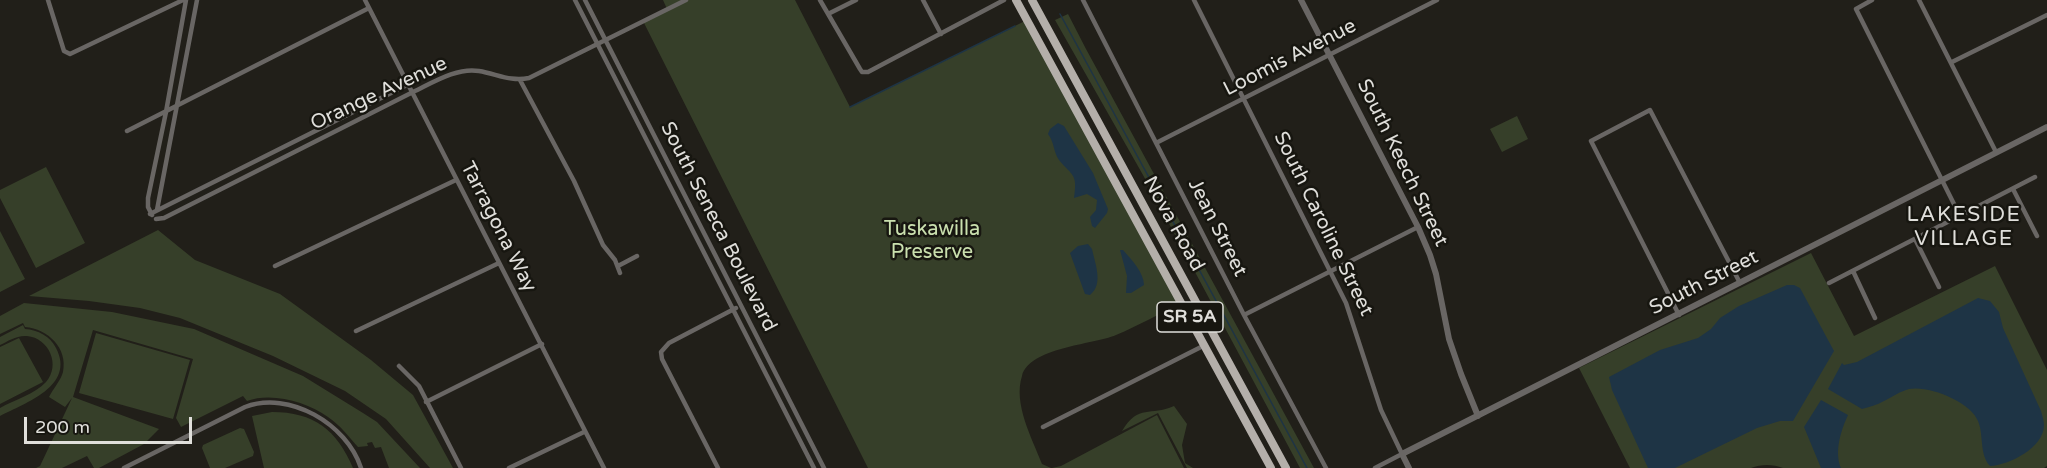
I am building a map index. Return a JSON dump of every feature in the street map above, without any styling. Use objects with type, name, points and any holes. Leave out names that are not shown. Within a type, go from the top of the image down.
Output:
[{"type":"main road","name":"Nova Road","points":[[1016,0],[1271,468]]},
{"type":"main road","points":[[1026,0],[1033,3]]},
{"type":"main road","name":"Nova Road","points":[[1033,3],[1286,468]]},
{"type":"main road","points":[[1122,194],[1137,206],[1146,208]]},
{"type":"main road","points":[[1133,213],[1156,226]]},
{"type":"main road","points":[[1205,345],[1215,347],[1226,355]]},
{"type":"street","points":[[48,0],[66,54],[185,0]]},
{"type":"street","points":[[156,219],[150,213],[148,198],[166,112],[185,0]]},
{"type":"street","points":[[156,219],[197,0]]},
{"type":"street","name":"Tarragona Way","points":[[365,0],[604,468]]},
{"type":"street","name":"South Seneca Boulevard","points":[[575,0],[814,468]]},
{"type":"street","name":"South Seneca Boulevard","points":[[585,0],[824,468]]},
{"type":"street","points":[[620,273],[618,266],[603,245],[574,181],[520,80],[551,68],[686,0]]},
{"type":"street","points":[[820,0],[862,72],[868,72],[1005,0]]},
{"type":"street","points":[[828,14],[856,0]]},
{"type":"street","points":[[923,0],[941,34]]},
{"type":"street","name":"Jean Street","points":[[1083,0],[1244,315],[1326,468]]},
{"type":"street","name":"South Caroline Street","points":[[1194,0],[1346,303],[1382,410],[1409,468]]},
{"type":"street","name":"South Keech Street","points":[[1301,0],[1418,227],[1430,255],[1449,339],[1478,416]]},
{"type":"street","name":"Loomis Avenue","points":[[1156,143],[1437,0]]},
{"type":"street","points":[[1872,0],[1856,9],[1960,216]]},
{"type":"street","points":[[1919,0],[1996,152]]},
{"type":"street","points":[[127,131],[369,8]]},
{"type":"street","points":[[1952,62],[2047,15]]},
{"type":"street","name":"Orange Avenue","points":[[156,219],[164,218],[413,92],[459,72],[477,71],[520,80]]},
{"type":"street","name":"Orange Avenue","points":[[150,213],[409,84]]},
{"type":"street","points":[[1679,315],[1591,141],[1650,110],[1740,283]]},
{"type":"street","points":[[344,117],[347,125]]},
{"type":"street","name":"South Street","points":[[1375,468],[2047,127]]},
{"type":"street","points":[[644,134],[651,130]]},
{"type":"street","points":[[288,145],[292,153]]},
{"type":"street","points":[[236,171],[239,180]]},
{"type":"street","points":[[1829,283],[2035,177]]},
{"type":"street","points":[[275,266],[456,180]]},
{"type":"street","points":[[2013,189],[2037,236]]},
{"type":"street","points":[[692,228],[699,224]]},
{"type":"street","points":[[1244,315],[1418,227]]},
{"type":"street","points":[[1915,239],[1939,287]]},
{"type":"street","points":[[618,266],[637,256]]},
{"type":"street","points":[[356,331],[499,263]]},
{"type":"street","points":[[1853,271],[1875,318]]},
{"type":"street","points":[[718,468],[662,359],[661,352],[663,348],[741,305]]},
{"type":"street","points":[[426,402],[542,344]]},
{"type":"street","points":[[1043,427],[1205,345]]},
{"type":"street","points":[[399,366],[419,386],[461,468]]},
{"type":"street","points":[[781,403],[789,399]]},
{"type":"street","points":[[124,468],[244,407],[274,402],[321,417],[350,444],[358,457],[361,468]]},
{"type":"street","points":[[509,468],[584,432]]},
{"type":"green space","name":"Tuskawilla Preserve","points":[[663,0],[795,0],[850,107],[1027,20],[1182,303],[1116,335],[1063,348],[1027,366],[1020,387],[1022,409],[1042,464],[1051,468],[868,468],[643,21],[667,9]]},
{"type":"green space","points":[[1068,14],[1314,468],[1300,468],[1143,175],[1055,20]]},
{"type":"green space","points":[[1517,116],[1528,139],[1502,152],[1490,129]]},
{"type":"green space","points":[[46,167],[85,243],[36,268],[0,198],[0,190]]},
{"type":"green space","points":[[158,230],[195,260],[280,294],[371,360],[413,395],[453,468],[430,468],[386,419],[345,391],[273,356],[180,318],[140,308],[29,296]]},
{"type":"green space","points":[[0,231],[25,279],[0,292]]},
{"type":"green space","points":[[1811,253],[1854,336],[1995,266],[2047,370],[2047,466],[2044,468],[1783,468],[1767,465],[1751,468],[1630,468],[1579,368]]},
{"type":"green space","points":[[24,303],[112,312],[194,329],[303,376],[377,422],[420,468],[389,468],[381,447],[375,448],[372,442],[367,443],[368,446],[358,447],[340,427],[320,412],[300,403],[278,398],[257,398],[247,401],[243,396],[181,427],[176,418],[193,359],[93,330],[73,397],[159,429],[144,444],[99,468],[94,468],[87,456],[62,468],[36,468],[40,466],[72,398],[65,407],[49,397],[62,375],[64,363],[54,341],[41,332],[25,327],[23,323],[0,334],[0,316]]},
{"type":"green space","points":[[23,325],[25,329],[43,334],[56,348],[60,361],[59,373],[54,383],[45,391],[0,416],[0,408],[46,382],[52,368],[47,347],[35,338],[20,336],[0,345],[0,337]]},
{"type":"green space","points":[[96,333],[190,360],[173,419],[79,393]]},
{"type":"green space","points":[[19,338],[43,382],[0,404],[0,347]]},
{"type":"green space","points":[[1174,406],[1187,424],[1182,445],[1185,463],[1193,468],[1187,468],[1158,413],[1122,431],[1128,422],[1140,414]]},
{"type":"green space","points":[[272,412],[300,415],[322,426],[340,443],[353,468],[264,468],[252,416]]},
{"type":"green space","points":[[1157,415],[1184,468],[1052,468],[1061,466]]},
{"type":"green space","points":[[240,428],[244,429],[254,452],[253,456],[225,468],[210,468],[202,448],[203,445]]},
{"type":"water","points":[[1058,123],[1064,126],[1093,173],[1108,209],[1095,228],[1092,226],[1090,217],[1096,210],[1097,200],[1087,194],[1074,198],[1073,176],[1059,160],[1048,134],[1050,129]]},
{"type":"water","points":[[1088,244],[1092,249],[1098,280],[1090,295],[1085,294],[1070,253],[1078,246]]},
{"type":"water","points":[[1120,250],[1123,250],[1134,262],[1143,280],[1144,285],[1131,293],[1126,293],[1127,276]]},
{"type":"water","points":[[1787,285],[1800,288],[1834,351],[1793,421],[1780,421],[1757,428],[1675,468],[1648,468],[1612,390],[1609,377],[1660,350],[1698,338],[1711,329],[1720,318],[1739,306]]},
{"type":"water","points":[[1978,298],[1990,301],[1999,312],[2003,328],[2041,411],[2044,423],[2042,433],[2032,448],[2024,454],[1990,466],[1984,456],[1980,426],[1974,414],[1958,401],[1938,392],[1917,388],[1909,389],[1879,404],[1862,409],[1828,389],[1842,363],[1844,365],[1857,362]]},
{"type":"water","points":[[1821,400],[1848,415],[1838,448],[1841,468],[1821,468],[1804,427]]},
{"type":"waterway","points":[[1060,14],[1307,468]]},
{"type":"waterway","points":[[850,107],[1015,26]]},
{"type":"district","name":"LAKESIDE VILLAGE","points":[[1964,227]]}]
